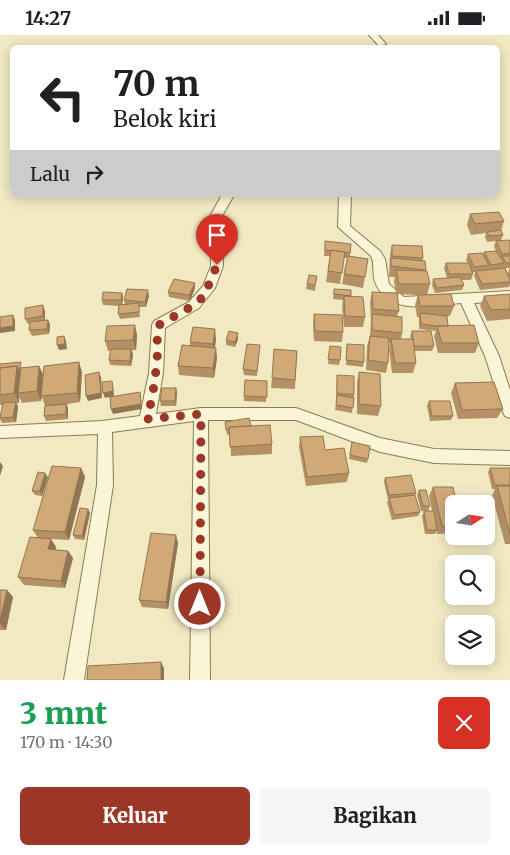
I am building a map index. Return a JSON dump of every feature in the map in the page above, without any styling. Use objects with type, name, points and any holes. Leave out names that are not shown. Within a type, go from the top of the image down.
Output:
[{"type":"street","points":[[373,35],[382,45]]},
{"type":"street","points":[[147,419],[153,398],[159,325],[194,305],[209,288],[217,265],[217,213],[227,197]]},
{"type":"street","points":[[345,197],[344,227],[374,252],[380,260],[381,281],[384,289],[396,299],[402,301],[510,296]]},
{"type":"street","points":[[465,298],[492,356],[510,412]]},
{"type":"street","points":[[200,680],[201,414]]},
{"type":"street","points":[[0,432],[105,426],[147,419],[201,414],[296,414],[380,445],[434,456],[510,458]]},
{"type":"street","points":[[74,680],[105,485],[105,426]]},
{"type":"building","points":[[499,212],[504,221],[475,224],[470,214]]},
{"type":"building","points":[[501,230],[503,235],[489,236],[487,232]]},
{"type":"building","points":[[509,240],[510,253],[502,254],[496,241]]},
{"type":"building","points":[[325,241],[351,244],[350,253],[325,250]]},
{"type":"building","points":[[392,245],[422,246],[423,258],[392,256]]},
{"type":"building","points":[[331,250],[345,252],[342,273],[328,271]]},
{"type":"building","points":[[496,251],[504,263],[491,265],[484,252]]},
{"type":"building","points":[[482,253],[489,265],[474,267],[468,254]]},
{"type":"building","points":[[348,256],[368,259],[365,277],[344,274]]},
{"type":"building","points":[[502,256],[510,256],[510,263],[506,263]]},
{"type":"building","points":[[391,258],[425,261],[426,270],[391,266]]},
{"type":"building","points":[[446,263],[469,263],[473,274],[449,274]]},
{"type":"building","points":[[505,268],[510,282],[482,284],[476,271]]},
{"type":"building","points":[[396,270],[427,271],[430,284],[399,284]]},
{"type":"building","points":[[309,275],[317,276],[315,285],[307,284]]},
{"type":"building","points":[[460,277],[464,285],[437,288],[433,279]]},
{"type":"building","points":[[174,279],[195,283],[189,295],[168,292]]},
{"type":"building","points":[[127,289],[148,290],[145,302],[124,300]]},
{"type":"building","points":[[334,289],[351,290],[351,296],[334,294]]},
{"type":"building","points":[[103,292],[122,293],[121,300],[102,300]]},
{"type":"building","points":[[372,292],[397,293],[399,311],[373,309]]},
{"type":"building","points":[[451,294],[454,306],[420,306],[418,295]]},
{"type":"building","points":[[510,294],[510,309],[491,310],[484,296]]},
{"type":"building","points":[[344,296],[363,297],[365,317],[345,316]]},
{"type":"building","points":[[139,303],[139,312],[118,314],[119,305]]},
{"type":"building","points":[[43,305],[43,316],[25,319],[25,308]]},
{"type":"building","points":[[420,313],[447,316],[448,326],[421,324]]},
{"type":"building","points":[[314,314],[342,315],[343,332],[315,331]]},
{"type":"building","points":[[372,314],[402,317],[402,333],[372,330]]},
{"type":"building","points":[[13,315],[13,326],[0,328],[0,317]]},
{"type":"building","points":[[48,320],[47,329],[29,330],[30,322]]},
{"type":"building","points":[[135,325],[133,340],[105,341],[107,326]]},
{"type":"building","points":[[474,325],[479,343],[442,343],[437,326]]},
{"type":"building","points":[[193,327],[215,329],[213,344],[190,342]]},
{"type":"building","points":[[229,331],[238,333],[235,342],[226,340]]},
{"type":"building","points":[[412,331],[431,331],[434,346],[414,346]]},
{"type":"building","points":[[64,336],[65,344],[57,345],[57,337]]},
{"type":"building","points":[[370,336],[389,338],[388,363],[368,360]]},
{"type":"building","points":[[391,339],[413,339],[416,363],[395,363]]},
{"type":"building","points":[[247,344],[260,345],[257,371],[243,369]]},
{"type":"building","points":[[347,344],[364,345],[364,362],[346,360]]},
{"type":"building","points":[[182,345],[216,348],[213,368],[178,366]]},
{"type":"building","points":[[330,346],[341,347],[340,360],[328,359]]},
{"type":"building","points":[[111,349],[131,349],[130,361],[109,360]]},
{"type":"building","points":[[274,349],[297,351],[295,380],[272,378]]},
{"type":"building","points":[[21,362],[20,369],[17,366],[0,368],[0,364]]},
{"type":"building","points":[[79,362],[77,393],[41,396],[44,366]]},
{"type":"building","points":[[17,366],[14,393],[0,395],[0,368]]},
{"type":"building","points":[[39,366],[37,391],[18,393],[21,368]]},
{"type":"building","points":[[99,372],[101,393],[86,396],[85,375]]},
{"type":"building","points":[[359,372],[380,374],[381,406],[359,404]]},
{"type":"building","points":[[337,375],[354,376],[354,395],[337,393]]},
{"type":"building","points":[[245,380],[267,381],[267,397],[244,396]]},
{"type":"building","points":[[112,381],[113,391],[103,393],[102,382]]},
{"type":"building","points":[[494,382],[503,409],[462,410],[455,383]]},
{"type":"building","points":[[162,388],[176,388],[175,401],[160,401]]},
{"type":"building","points":[[140,392],[141,404],[111,409],[110,397]]},
{"type":"building","points":[[337,395],[354,398],[353,408],[336,405]]},
{"type":"building","points":[[429,401],[450,401],[453,416],[432,416]]},
{"type":"building","points":[[16,402],[13,417],[0,418],[3,403]]},
{"type":"building","points":[[66,404],[66,414],[44,416],[45,406]]},
{"type":"building","points":[[249,418],[251,426],[229,427],[226,430],[225,422]]},
{"type":"building","points":[[270,425],[272,444],[230,447],[229,427]]},
{"type":"building","points":[[323,436],[325,450],[344,448],[349,473],[307,477],[300,437]]},
{"type":"building","points":[[352,442],[370,446],[368,459],[350,455]]},
{"type":"building","points":[[52,466],[81,468],[65,532],[33,530]]},
{"type":"building","points":[[490,468],[510,468],[510,485],[495,485]]},
{"type":"building","points":[[38,472],[45,473],[40,491],[32,491]]},
{"type":"building","points":[[411,475],[416,493],[389,495],[385,478]]},
{"type":"building","points":[[497,486],[510,486],[510,534]]},
{"type":"building","points":[[433,487],[453,487],[455,495],[445,495],[445,526],[442,526]]},
{"type":"building","points":[[419,490],[426,490],[430,506],[423,506]]},
{"type":"building","points":[[415,495],[420,512],[394,515],[389,498]]},
{"type":"building","points":[[80,508],[88,509],[82,536],[73,535]]},
{"type":"building","points":[[424,511],[434,511],[437,530],[427,530]]},
{"type":"building","points":[[151,533],[176,535],[166,602],[139,600]]},
{"type":"building","points":[[30,537],[51,539],[48,549],[68,551],[61,581],[18,577]]},
{"type":"building","points":[[0,590],[7,590],[0,621]]},
{"type":"building","points":[[161,662],[161,680],[87,680],[88,666]]},
{"type":"route","points":[[200,604],[201,414],[147,419],[153,398],[159,325],[194,305],[204,296],[216,272],[217,265]]}]
